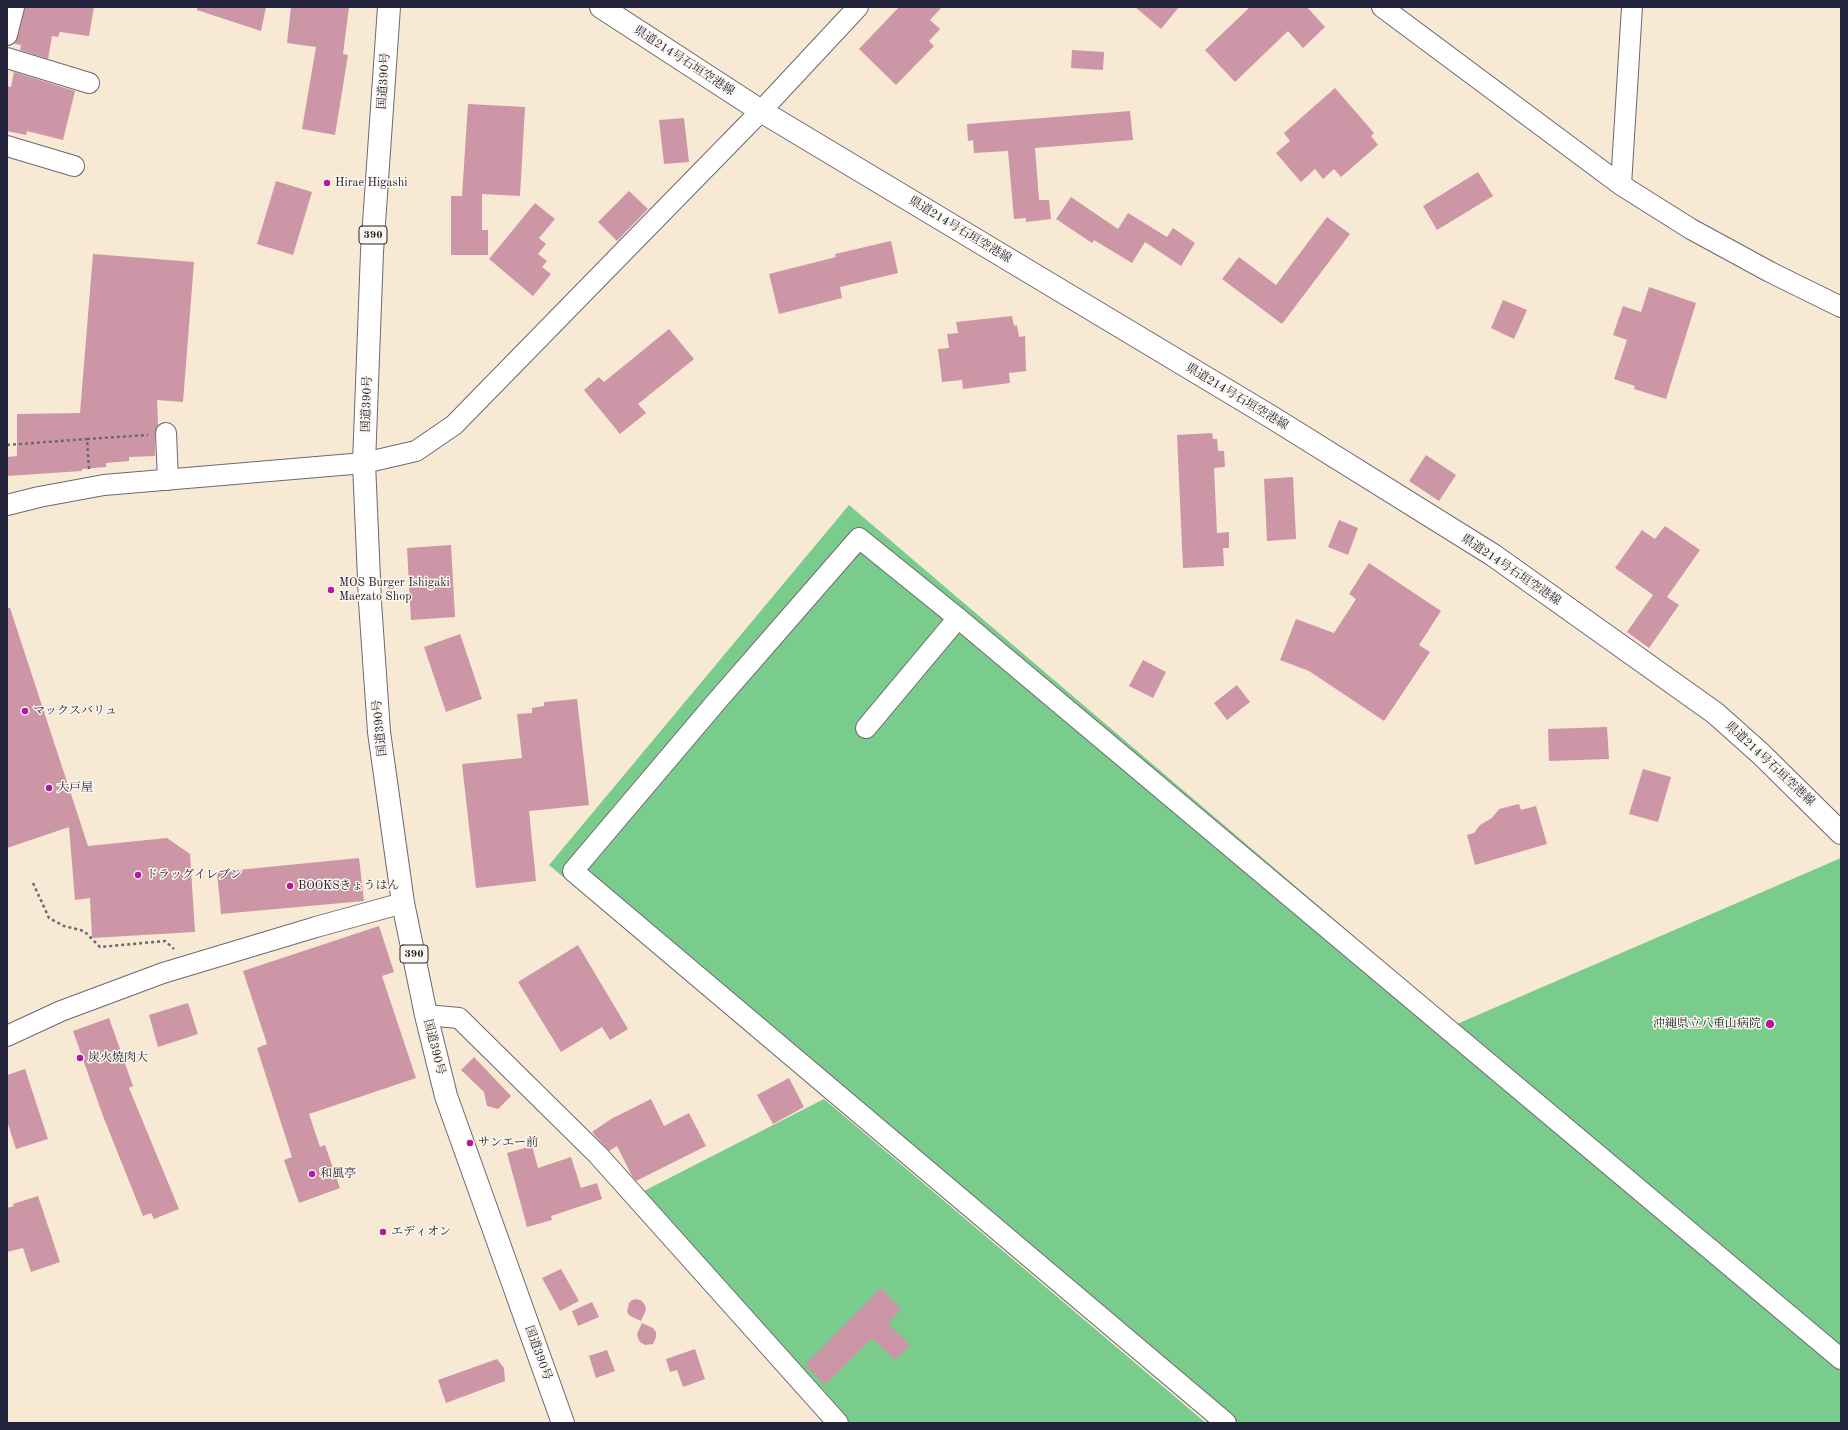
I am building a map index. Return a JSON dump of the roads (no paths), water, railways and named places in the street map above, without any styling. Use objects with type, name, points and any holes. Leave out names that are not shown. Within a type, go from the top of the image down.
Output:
[{"type":"main road","name":"国道390号","points":[[389,7],[372,252],[364,464],[370,602],[380,732],[404,903],[426,1015],[446,1096],[564,1423]]},
{"type":"main road","name":"県道214号石垣空港線","points":[[601,7],[761,111],[1272,418],[1493,555],[1715,713],[1761,754],[1841,833]]},
{"type":"street","points":[[7,35],[14,7]]},
{"type":"street","points":[[7,505],[39,497],[90,488],[364,464],[416,451],[454,425],[761,111],[858,7]]},
{"type":"street","points":[[1382,7],[1621,185],[1691,229],[1770,272],[1841,307]]},
{"type":"street","points":[[1621,185],[1632,7]]},
{"type":"street","points":[[7,58],[89,83]]},
{"type":"street","points":[[7,146],[74,166]]},
{"type":"street","points":[[166,434],[168,480]]},
{"type":"street","points":[[1226,1423],[573,871],[717,701],[859,538],[958,618],[1841,1359]]},
{"type":"street","points":[[866,728],[958,618]]},
{"type":"street","points":[[7,1036],[60,1011],[163,973],[316,926],[404,903]]},
{"type":"street","points":[[426,1015],[459,1018],[598,1156],[838,1423]]},
{"type":"place","name":"Hirae Higashi","points":[[327,183]]},
{"type":"place","name":"MOS Burger Ishigaki Maezato Shop","points":[[331,590]]},
{"type":"place","name":"マックスバリュ","points":[[25,711]]},
{"type":"place","name":"大戸屋","points":[[49,788]]},
{"type":"place","name":"ドラッグイレブン","points":[[138,875]]},
{"type":"place","name":"BOOKSきょうはん","points":[[290,886]]},
{"type":"place","name":"沖縄県立八重山病院","points":[[1770,1024]]},
{"type":"place","name":"炭火燒肉大","points":[[80,1058]]},
{"type":"place","name":"サンエー前","points":[[470,1143]]},
{"type":"place","name":"和風亭","points":[[312,1174]]},
{"type":"place","name":"エディオン","points":[[383,1232]]}]
